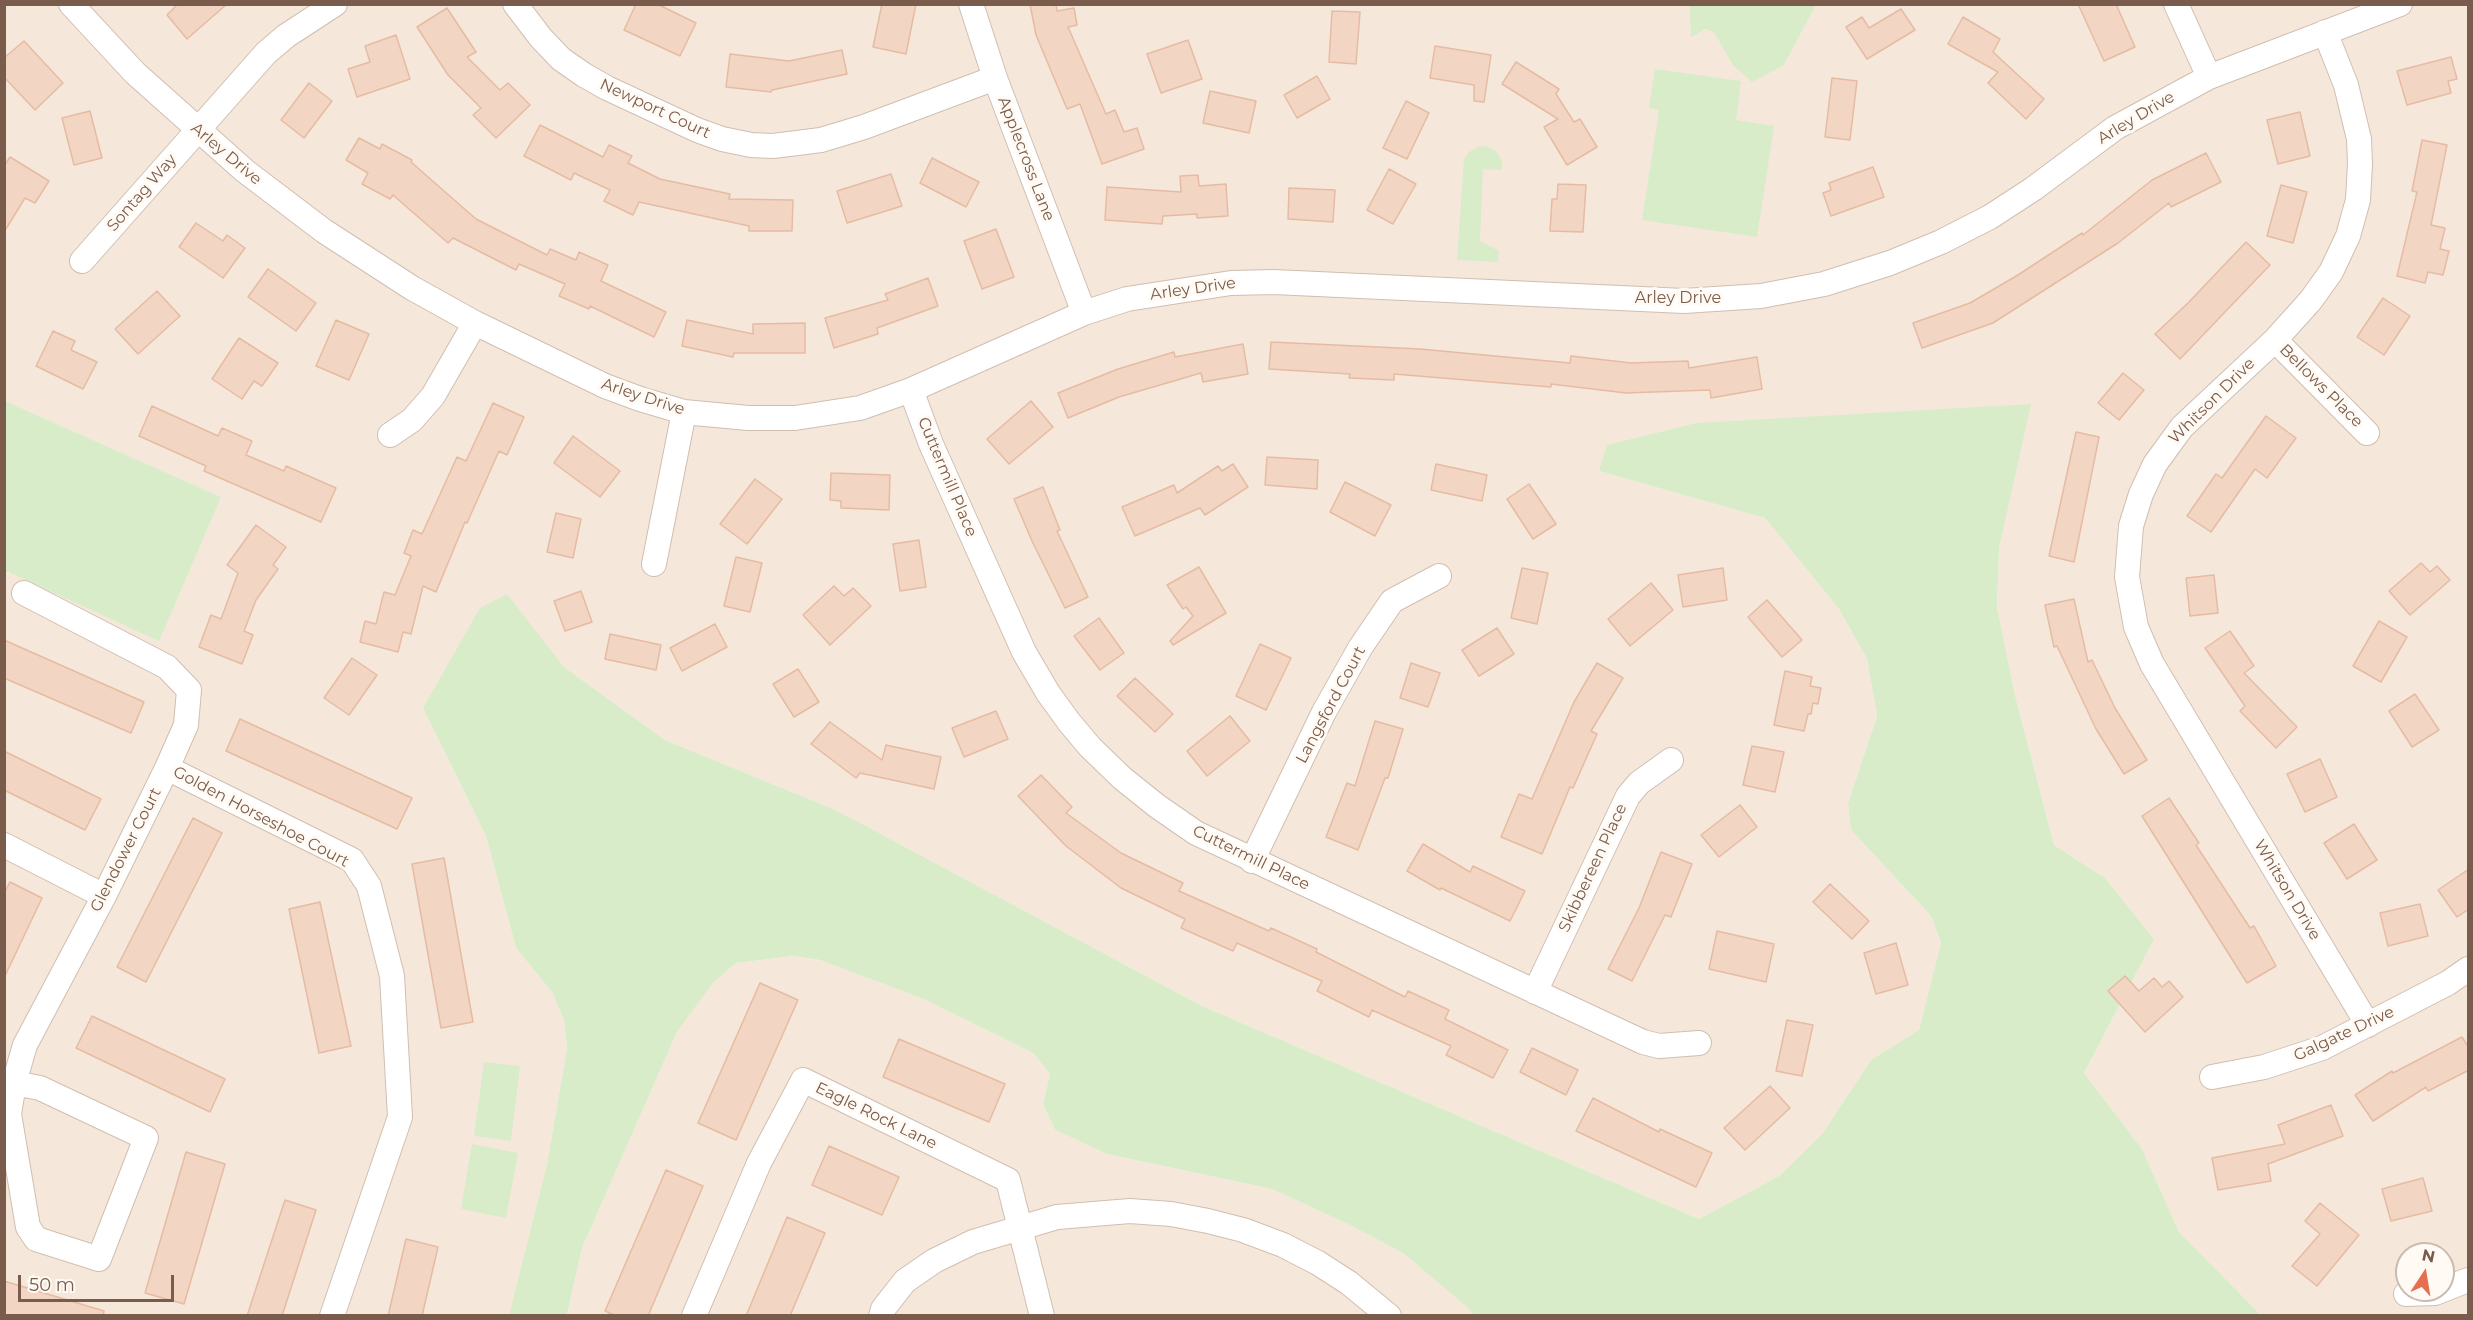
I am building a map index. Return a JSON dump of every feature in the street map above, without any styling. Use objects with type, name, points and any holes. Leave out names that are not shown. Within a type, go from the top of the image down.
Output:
[{"type":"street","name":"Arley Drive","points":[[71,4],[135,73],[245,171],[324,231],[412,288],[475,323],[605,386],[684,412],[748,418],[795,418],[860,408],[911,390],[1084,313],[1127,299],[1231,283],[1274,282],[1684,301],[1788,292],[1824,284],[1890,264],[1970,228],[2033,189],[2115,128],[2209,77],[2400,4]]},
{"type":"street","name":"Sontag Way","points":[[82,261],[266,53],[286,36],[335,4]]},
{"type":"street","name":"Newport Court","points":[[515,4],[541,38],[561,58],[584,75],[697,130],[722,139],[751,145],[773,146],[820,140],[864,127],[995,78]]},
{"type":"street","name":"Applecross Lane","points":[[971,4],[995,78],[1084,313]]},
{"type":"street","points":[[2176,4],[2209,77]]},
{"type":"street","name":"Whitson Drive","points":[[2325,32],[2355,114],[2360,164],[2358,200],[2348,236],[2331,272],[2311,300],[2275,340],[2182,428],[2155,464],[2141,494],[2131,525],[2127,577],[2136,627],[2152,664],[2368,1024]]},
{"type":"street","points":[[390,435],[412,420],[433,396],[475,323]]},
{"type":"street","name":"Bellows Place","points":[[2275,340],[2367,432]]},
{"type":"street","name":"Cuttermill Place","points":[[911,390],[931,444],[1024,652],[1048,693],[1069,722],[1090,747],[1122,778],[1196,833],[1643,1042],[1659,1046],[1699,1043]]},
{"type":"street","points":[[654,564],[684,412]]},
{"type":"street","name":"Langsford Court","points":[[1252,861],[1324,712],[1360,648],[1392,601],[1439,576]]},
{"type":"street","name":"Glendower Court","points":[[9,1082],[40,1088],[146,1138],[99,1259],[36,1239],[28,1227],[9,1114],[9,1082],[25,1044],[104,896],[167,768],[186,725],[189,690],[167,667],[24,593]]},
{"type":"street","name":"Skibbereen Place","points":[[1535,992],[1623,806],[1639,783],[1671,760]]},
{"type":"street","name":"Golden Horseshoe Court","points":[[167,768],[351,860],[369,886],[393,976],[400,1117],[332,1316]]},
{"type":"street","points":[[4,845],[104,896]]},
{"type":"street","name":"Galgate Drive","points":[[2212,1077],[2292,1060],[2322,1048],[2448,983],[2469,969]]},
{"type":"street","name":"Eagle Rock Lane","points":[[694,1316],[759,1163],[803,1080],[1008,1180],[1018,1230]]},
{"type":"street","points":[[881,1316],[899,1287],[934,1262],[973,1242],[1057,1217],[1130,1211],[1171,1214],[1208,1221],[1273,1241],[1318,1263],[1349,1283],[1389,1316]]},
{"type":"street","points":[[1018,1230],[1042,1316]]},
{"type":"shaded area","points":[[1689,4],[1691,38],[1705,29],[1714,31],[1732,64],[1784,65],[1816,5],[2468,5],[2468,1315],[2261,1315],[2179,1232],[2142,1149],[2084,1073],[2154,939],[2105,878],[2054,845],[2015,695],[1997,607],[1999,547],[2030,404],[1599,471],[1765,518],[1839,609],[1867,659],[1877,716],[1848,803],[1851,830],[1931,916],[1941,944],[1919,1030],[1871,1060],[1822,1134],[1779,1176],[1699,1219],[1202,1006],[838,811],[665,740],[564,667],[506,595],[423,708],[486,836],[516,948],[552,992],[564,1020],[567,1048],[547,1164],[509,1315],[5,1315],[4,575],[221,497],[5,401],[5,5]]},
{"type":"shaded area","points":[[793,956],[820,960],[924,999],[1033,1053],[1050,1074],[1043,1104],[1055,1130],[1107,1154],[1272,1189],[1350,1225],[1403,1253],[1474,1315],[567,1316],[582,1248],[677,1032],[713,983],[736,963]]},
{"type":"green space","points":[[1689,4],[1816,5],[1784,65],[1752,82],[1732,64],[1714,32],[1705,29],[1691,38]]},
{"type":"green space","points":[[1655,69],[1741,81],[1736,120],[1774,126],[1757,237],[1642,220],[1659,110],[1649,108]]},
{"type":"green space","points":[[1487,146],[1496,151],[1502,160],[1502,170],[1483,169],[1480,241],[1499,251],[1498,262],[1457,260],[1464,159],[1469,152],[1478,147]]},
{"type":"green space","points":[[5,401],[221,497],[159,641],[8,572],[5,575]]},
{"type":"green space","points":[[2031,404],[1999,548],[1997,607],[2015,695],[2054,845],[2105,878],[2154,939],[2084,1073],[2142,1149],[2179,1232],[2261,1315],[1474,1315],[1403,1253],[1350,1225],[1272,1189],[1107,1154],[1055,1130],[1043,1104],[1050,1074],[1033,1053],[924,999],[820,960],[793,956],[736,963],[713,983],[677,1032],[582,1248],[567,1315],[509,1315],[547,1164],[567,1048],[564,1020],[552,992],[516,948],[486,836],[423,708],[480,608],[507,594],[564,667],[665,740],[838,811],[1202,1006],[1699,1219],[1779,1176],[1822,1134],[1871,1060],[1919,1030],[1941,943],[1931,916],[1851,830],[1848,803],[1877,716],[1867,659],[1839,609],[1765,518],[1599,471],[1607,445],[1697,423]]},
{"type":"green space","points":[[484,1062],[520,1066],[511,1141],[474,1136]]},
{"type":"green space","points":[[472,1144],[518,1153],[506,1218],[461,1209]]},
{"type":"building","points":[[178,4],[227,4],[187,39],[167,15]]},
{"type":"building","points":[[636,4],[657,4],[696,23],[680,56],[624,30]]},
{"type":"building","points":[[882,4],[916,4],[906,54],[873,47]]},
{"type":"building","points":[[1030,4],[1056,4],[1057,11],[1074,8],[1077,25],[1068,27],[1106,114],[1115,110],[1124,132],[1137,128],[1144,149],[1102,164],[1080,104],[1067,109],[1036,35]]},
{"type":"building","points":[[2078,4],[2116,4],[2135,47],[2104,61]]},
{"type":"building","points":[[447,8],[476,52],[467,57],[500,90],[508,83],[530,105],[496,138],[473,115],[481,108],[448,75],[417,27]]},
{"type":"building","points":[[1901,9],[1915,30],[1867,59],[1846,27],[1862,17],[1869,28]]},
{"type":"building","points":[[1332,11],[1360,12],[1356,64],[1329,62]]},
{"type":"building","points":[[1963,17],[2000,39],[1993,52],[2044,99],[2026,119],[1988,83],[1998,72],[1948,44]]},
{"type":"building","points":[[396,35],[410,79],[357,97],[348,69],[370,62],[365,46]]},
{"type":"building","points":[[1188,40],[1202,79],[1161,93],[1147,54]]},
{"type":"building","points":[[24,41],[63,83],[35,110],[4,77],[4,58]]},
{"type":"building","points":[[1435,46],[1491,55],[1484,102],[1474,101],[1474,85],[1430,78]]},
{"type":"building","points":[[842,50],[847,74],[771,92],[726,87],[730,54],[789,61]]},
{"type":"building","points":[[2451,57],[2457,79],[2448,81],[2451,93],[2407,105],[2397,71]]},
{"type":"building","points":[[1516,62],[1559,89],[1556,94],[1574,122],[1580,119],[1597,147],[1567,165],[1544,127],[1558,119],[1502,84]]},
{"type":"building","points":[[1317,76],[1330,99],[1297,118],[1284,95]]},
{"type":"building","points":[[1832,78],[1857,81],[1850,140],[1825,137]]},
{"type":"building","points":[[309,83],[332,101],[304,138],[281,120]]},
{"type":"building","points":[[1210,91],[1256,101],[1249,133],[1203,123]]},
{"type":"building","points":[[1406,101],[1429,113],[1407,159],[1383,148]]},
{"type":"building","points":[[90,111],[102,158],[74,165],[62,118]]},
{"type":"building","points":[[2300,112],[2310,156],[2278,164],[2267,120]]},
{"type":"building","points":[[540,125],[603,157],[609,145],[632,156],[628,163],[660,179],[730,194],[729,199],[793,200],[792,231],[749,231],[749,226],[639,202],[633,215],[604,201],[610,190],[574,173],[571,180],[524,156]]},
{"type":"building","points":[[359,138],[380,149],[382,144],[412,160],[411,162],[476,219],[547,255],[550,249],[576,260],[579,252],[608,265],[601,281],[666,312],[654,337],[590,306],[589,309],[559,296],[565,284],[519,264],[516,270],[453,238],[448,243],[393,195],[390,199],[362,184],[368,173],[346,160]]},
{"type":"building","points":[[2422,140],[2447,145],[2431,225],[2445,228],[2440,249],[2449,251],[2443,275],[2428,272],[2425,283],[2397,276],[2417,192],[2412,191]]},
{"type":"building","points":[[2206,153],[2221,182],[2171,207],[2169,203],[2118,243],[1993,323],[1922,348],[1913,323],[1970,303],[2082,233],[2083,235],[2152,180]]},
{"type":"building","points":[[10,157],[49,181],[35,203],[25,198],[4,232],[4,166]]},
{"type":"building","points":[[932,158],[979,182],[966,207],[920,183]]},
{"type":"building","points":[[1873,167],[1884,197],[1831,216],[1823,193],[1831,190],[1829,183]]},
{"type":"building","points":[[1389,169],[1416,184],[1393,224],[1367,210]]},
{"type":"building","points":[[891,174],[902,206],[847,223],[837,191]]},
{"type":"building","points":[[1198,175],[1199,186],[1226,184],[1228,216],[1197,218],[1197,214],[1163,216],[1162,224],[1105,220],[1107,187],[1181,192],[1180,176]]},
{"type":"building","points":[[1558,184],[1586,185],[1583,232],[1550,231],[1552,199],[1557,199]]},
{"type":"building","points":[[2281,185],[2307,192],[2293,243],[2267,236]]},
{"type":"building","points":[[1289,188],[1335,190],[1333,222],[1288,219]]},
{"type":"building","points":[[196,223],[223,241],[227,235],[245,248],[223,278],[179,247]]},
{"type":"building","points":[[996,229],[1014,277],[982,289],[964,241]]},
{"type":"building","points":[[2246,242],[2270,265],[2180,359],[2155,334]]},
{"type":"building","points":[[268,269],[316,303],[296,331],[248,297]]},
{"type":"building","points":[[928,278],[938,306],[877,328],[878,334],[834,348],[825,318],[888,300],[885,294]]},
{"type":"building","points":[[157,291],[180,316],[138,354],[115,329]]},
{"type":"building","points":[[2383,298],[2410,316],[2384,355],[2357,337]]},
{"type":"building","points":[[336,320],[369,334],[349,380],[316,366]]},
{"type":"building","points":[[687,320],[753,334],[753,324],[805,323],[805,353],[734,353],[733,357],[682,346]]},
{"type":"building","points":[[53,331],[75,341],[71,350],[97,362],[83,389],[36,366]]},
{"type":"building","points":[[239,338],[278,363],[262,386],[254,381],[242,399],[212,379]]},
{"type":"building","points":[[1271,342],[1420,349],[1570,363],[1571,356],[1631,363],[1688,361],[1689,368],[1757,357],[1762,389],[1711,398],[1710,390],[1626,393],[1551,384],[1551,387],[1394,374],[1394,380],[1349,378],[1350,374],[1269,369]]},
{"type":"building","points":[[1243,344],[1248,374],[1203,382],[1201,373],[1119,397],[1068,418],[1058,393],[1118,369],[1174,352],[1175,357]]},
{"type":"building","points":[[2123,373],[2144,390],[2119,420],[2098,403]]},
{"type":"building","points":[[1031,401],[1053,427],[1009,464],[987,439]]},
{"type":"building","points":[[493,403],[524,417],[507,455],[499,451],[467,523],[465,522],[436,592],[423,586],[411,634],[403,632],[398,652],[360,642],[365,621],[376,624],[384,592],[395,595],[411,556],[404,553],[413,530],[422,534],[457,457],[466,461]]},
{"type":"building","points":[[152,406],[218,436],[222,428],[252,441],[246,455],[284,471],[286,466],[336,488],[321,522],[204,471],[206,466],[139,436]]},
{"type":"building","points":[[2266,416],[2296,438],[2267,478],[2255,469],[2211,532],[2187,516],[2216,474],[2222,478]]},
{"type":"building","points":[[2076,432],[2099,437],[2074,562],[2049,556]]},
{"type":"building","points":[[573,436],[620,471],[600,497],[554,463]]},
{"type":"building","points":[[1267,457],[1318,460],[1317,489],[1265,485]]},
{"type":"building","points":[[1233,464],[1248,487],[1205,515],[1200,508],[1135,536],[1122,507],[1174,485],[1177,493],[1218,466],[1222,471]]},
{"type":"building","points":[[1436,464],[1487,475],[1482,501],[1431,490]]},
{"type":"building","points":[[831,473],[890,475],[889,510],[841,508],[841,501],[830,500]]},
{"type":"building","points":[[755,479],[782,499],[747,544],[720,524]]},
{"type":"building","points":[[1345,482],[1391,505],[1375,536],[1330,512]]},
{"type":"building","points":[[1529,484],[1556,524],[1533,539],[1507,499]]},
{"type":"building","points":[[1043,487],[1060,530],[1057,531],[1088,597],[1065,608],[1014,499]]},
{"type":"building","points":[[556,513],[581,519],[573,558],[547,552]]},
{"type":"building","points":[[256,525],[286,547],[273,565],[278,569],[256,600],[244,631],[253,635],[242,664],[199,647],[211,615],[221,619],[238,573],[227,565]]},
{"type":"building","points":[[919,540],[926,587],[900,591],[893,544]]},
{"type":"building","points":[[736,557],[762,563],[750,612],[724,606]]},
{"type":"building","points":[[2421,563],[2430,572],[2437,566],[2450,580],[2410,615],[2389,591]]},
{"type":"building","points":[[1199,567],[1226,613],[1173,645],[1170,641],[1193,616],[1186,607],[1183,609],[1167,585]]},
{"type":"building","points":[[1522,568],[1548,573],[1537,624],[1511,618]]},
{"type":"building","points":[[1723,568],[1727,600],[1683,607],[1678,575]]},
{"type":"building","points":[[2214,575],[2218,613],[2190,616],[2186,578]]},
{"type":"building","points":[[1651,583],[1673,610],[1630,646],[1608,619]]},
{"type":"building","points":[[834,586],[844,596],[853,588],[871,606],[830,645],[803,615]]},
{"type":"building","points":[[581,591],[592,622],[565,631],[554,601]]},
{"type":"building","points":[[2074,599],[2088,662],[2092,660],[2115,708],[2147,760],[2124,774],[2096,729],[2057,646],[2054,647],[2045,605]]},
{"type":"building","points":[[1767,600],[1802,640],[1782,657],[1748,617]]},
{"type":"building","points":[[1099,618],[1124,653],[1100,670],[1074,636]]},
{"type":"building","points":[[2379,621],[2407,637],[2381,682],[2353,666]]},
{"type":"building","points":[[715,624],[727,647],[682,671],[670,648]]},
{"type":"building","points":[[1497,628],[1514,654],[1479,676],[1462,650]]},
{"type":"building","points":[[2230,631],[2254,666],[2244,673],[2297,727],[2276,748],[2240,711],[2245,706],[2205,648]]},
{"type":"building","points":[[610,634],[661,645],[656,670],[605,659]]},
{"type":"building","points":[[4,640],[144,702],[131,733],[4,678]]},
{"type":"building","points":[[1260,644],[1291,658],[1266,710],[1236,696]]},
{"type":"building","points":[[352,658],[377,675],[349,715],[324,698]]},
{"type":"building","points":[[1411,663],[1440,673],[1428,707],[1400,698]]},
{"type":"building","points":[[1597,663],[1623,678],[1591,731],[1597,734],[1573,788],[1570,787],[1542,854],[1501,837],[1519,794],[1532,799],[1574,702]]},
{"type":"building","points":[[798,669],[819,702],[794,717],[773,684]]},
{"type":"building","points":[[1785,671],[1812,677],[1810,686],[1821,688],[1818,704],[1813,703],[1804,731],[1774,725]]},
{"type":"building","points":[[1135,678],[1173,714],[1155,732],[1117,696]]},
{"type":"building","points":[[2415,694],[2439,730],[2412,747],[2389,711]]},
{"type":"building","points":[[996,711],[1008,739],[964,757],[952,728]]},
{"type":"building","points":[[1230,716],[1250,741],[1207,776],[1187,751]]},
{"type":"building","points":[[240,719],[412,798],[397,829],[226,751]]},
{"type":"building","points":[[1375,721],[1403,729],[1388,778],[1385,778],[1358,850],[1326,837],[1347,783],[1355,786]]},
{"type":"building","points":[[830,722],[882,760],[886,745],[941,757],[934,789],[860,773],[856,778],[811,744]]},
{"type":"building","points":[[1752,746],[1784,752],[1775,792],[1743,785]]},
{"type":"building","points":[[4,751],[101,799],[85,830],[4,790]]},
{"type":"building","points":[[2320,759],[2337,797],[2305,812],[2287,774]]},
{"type":"building","points":[[1041,775],[1072,807],[1066,813],[1121,853],[1183,883],[1179,891],[1269,931],[1271,928],[1317,949],[1316,952],[1405,997],[1408,991],[1449,1010],[1445,1019],[1508,1050],[1493,1078],[1446,1055],[1451,1046],[1372,1010],[1369,1017],[1317,991],[1322,981],[1237,943],[1233,951],[1181,928],[1185,919],[1121,888],[1066,846],[1018,796]]},
{"type":"building","points":[[2169,798],[2199,843],[2196,845],[2250,928],[2254,926],[2276,966],[2247,983],[2142,816]]},
{"type":"building","points":[[1740,805],[1757,827],[1719,857],[1701,835]]},
{"type":"building","points":[[193,818],[222,833],[146,982],[117,967]]},
{"type":"building","points":[[2354,824],[2377,860],[2347,879],[2324,843]]},
{"type":"building","points":[[1423,844],[1470,872],[1473,866],[1525,891],[1510,921],[1441,888],[1440,890],[1407,871]]},
{"type":"building","points":[[1661,852],[1692,864],[1671,917],[1665,915],[1632,981],[1608,969],[1639,908]]},
{"type":"building","points":[[444,858],[473,1022],[441,1028],[412,864]]},
{"type":"building","points":[[2469,869],[2469,909],[2457,917],[2438,890]]},
{"type":"building","points":[[10,882],[42,898],[4,978],[4,893]]},
{"type":"building","points":[[1830,884],[1869,921],[1852,939],[1813,902]]},
{"type":"building","points":[[320,902],[351,1046],[319,1053],[289,909]]},
{"type":"building","points":[[2420,904],[2428,936],[2388,946],[2380,913]]},
{"type":"building","points":[[1717,931],[1774,944],[1766,982],[1709,969]]},
{"type":"building","points":[[1896,943],[1908,985],[1876,994],[1864,953]]},
{"type":"building","points":[[2125,976],[2139,991],[2154,978],[2162,987],[2169,981],[2183,997],[2145,1032],[2108,991]]},
{"type":"building","points":[[760,983],[798,1000],[736,1140],[698,1123]]},
{"type":"building","points":[[92,1016],[225,1079],[210,1112],[76,1048]]},
{"type":"building","points":[[1787,1020],[1813,1025],[1802,1076],[1776,1071]]},
{"type":"building","points":[[2462,1037],[2469,1048],[2469,1070],[2428,1091],[2426,1087],[2373,1121],[2355,1095],[2392,1071],[2393,1073]]},
{"type":"building","points":[[899,1039],[1005,1084],[989,1122],[883,1077]]},
{"type":"building","points":[[1532,1048],[1578,1070],[1566,1095],[1520,1072]]},
{"type":"building","points":[[1770,1086],[1790,1108],[1745,1150],[1724,1128]]},
{"type":"building","points":[[1593,1098],[1659,1132],[1660,1129],[1712,1153],[1696,1187],[1576,1131]]},
{"type":"building","points":[[2331,1105],[2343,1136],[2268,1164],[2271,1181],[2218,1190],[2212,1158],[2285,1144],[2278,1125]]},
{"type":"building","points":[[829,1146],[899,1177],[882,1215],[812,1185]]},
{"type":"building","points":[[186,1152],[225,1164],[184,1304],[145,1293]]},
{"type":"building","points":[[666,1170],[703,1186],[648,1316],[616,1316],[605,1311]]},
{"type":"building","points":[[2423,1178],[2432,1211],[2391,1221],[2382,1189]]},
{"type":"building","points":[[285,1200],[316,1210],[282,1316],[247,1316]]},
{"type":"building","points":[[2320,1203],[2359,1235],[2317,1286],[2292,1266],[2320,1234],[2305,1221]]},
{"type":"building","points":[[787,1217],[825,1233],[790,1316],[746,1316]]},
{"type":"building","points":[[406,1239],[438,1247],[422,1316],[388,1316]]},
{"type":"building","points":[[4,1281],[104,1311],[103,1316],[4,1316]]}]
